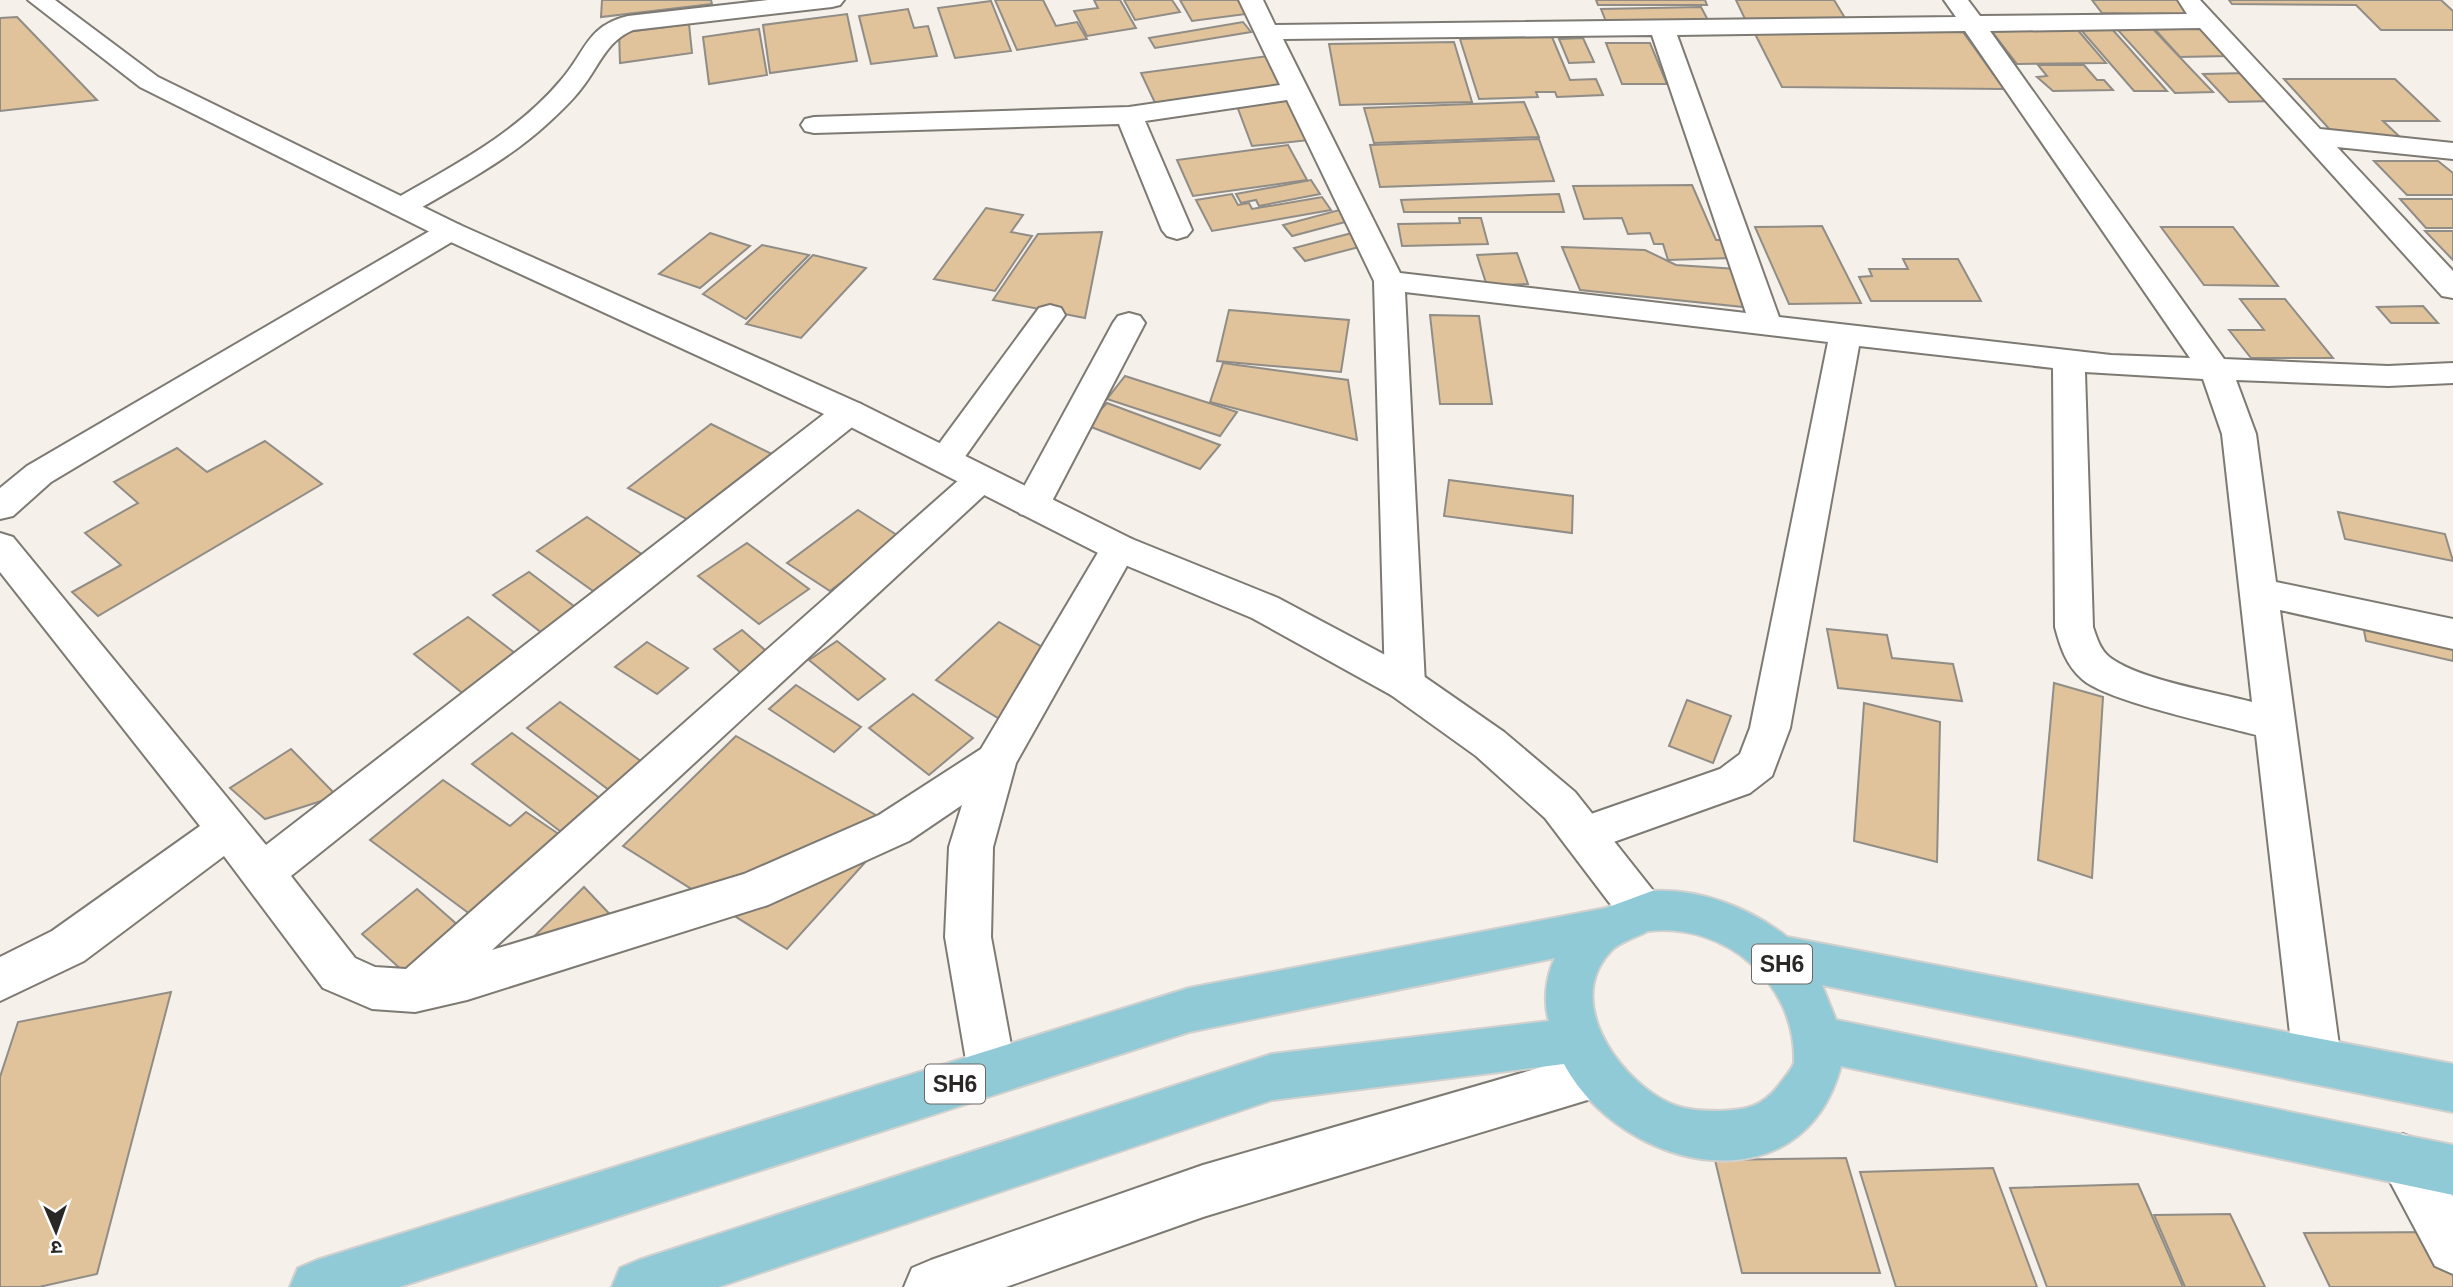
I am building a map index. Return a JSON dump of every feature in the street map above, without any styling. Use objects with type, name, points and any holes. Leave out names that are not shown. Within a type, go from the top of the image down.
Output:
[{"type":"main road","name":"SH6","points":[[317,1287],[1189,1010],[1623,920],[1689,911],[1746,932],[1775,955],[1803,991],[1818,1039],[1814,1077],[1787,1116],[1748,1135],[1695,1136],[1648,1121],[1585,1057]]},
{"type":"main road","points":[[639,1287],[1272,1077],[1585,1057],[1568,998],[1577,959],[1623,920]]},
{"type":"main road","name":"SH6","points":[[1775,955],[2453,1087]]},
{"type":"main road","points":[[1818,1039],[2453,1170]]},
{"type":"street","points":[[40,0],[149,82],[450,230],[849,412],[1119,548],[1265,608],[1405,684],[1490,744],[1560,805],[1583,835],[1623,920]]},
{"type":"street","points":[[402,207],[518,136],[574,81],[599,38],[609,30],[628,23],[832,0]]},
{"type":"street","points":[[1251,0],[1389,281],[1405,684]]},
{"type":"street","points":[[1711,0],[1724,27]]},
{"type":"street","points":[[1956,0],[2214,369],[2229,400],[2239,434],[2316,1060]]},
{"type":"street","points":[[2188,0],[2453,289]]},
{"type":"street","points":[[1266,32],[2208,21]]},
{"type":"street","points":[[1662,27],[1766,326]]},
{"type":"street","points":[[814,125],[950,124],[1129,114],[1295,91]]},
{"type":"street","points":[[1129,114],[1177,230]]},
{"type":"street","points":[[2313,136],[2453,151]]},
{"type":"street","points":[[0,508],[39,474],[450,230]]},
{"type":"street","points":[[1389,281],[2069,360],[2388,376],[2453,373]]},
{"type":"street","points":[[945,460],[1051,315]]},
{"type":"street","points":[[1032,505],[1129,323]]},
{"type":"street","points":[[1583,835],[1735,781],[1757,764],[1770,728],[1845,335]]},
{"type":"street","points":[[2069,360],[2074,627],[2080,649],[2096,669],[2121,682],[2274,724]]},
{"type":"street","points":[[263,873],[849,412]]},
{"type":"street","points":[[415,991],[981,479]]},
{"type":"street","points":[[0,546],[263,873],[339,973],[372,988],[415,991],[467,979],[752,891],[894,828],[996,761]]},
{"type":"street","points":[[992,1072],[968,937],[971,846],[996,761],[1119,548]]},
{"type":"street","points":[[2259,592],[2453,634]]},
{"type":"street","points":[[0,980],[68,946],[228,830]]},
{"type":"street","points":[[932,1287],[1585,1057]]},
{"type":"street","points":[[2403,1159],[2453,1248]]},
{"type":"building","points":[[602,0],[711,0],[712,4],[601,17]]},
{"type":"building","points":[[995,0],[1043,0],[1056,26],[1077,22],[1087,39],[1017,50]]},
{"type":"building","points":[[1094,0],[1120,0],[1136,28],[1087,36],[1074,11],[1098,8]]},
{"type":"building","points":[[1124,0],[1172,0],[1180,12],[1135,20]]},
{"type":"building","points":[[1180,0],[1238,0],[1246,14],[1192,21]]},
{"type":"building","points":[[1596,0],[1705,0],[1707,5],[1598,5]]},
{"type":"building","points":[[1736,0],[1834,0],[1845,18],[1745,19]]},
{"type":"building","points":[[2092,0],[2180,0],[2192,15],[2102,13]]},
{"type":"building","points":[[2229,0],[2441,0],[2453,11],[2453,30],[2381,30],[2356,5],[2232,4]]},
{"type":"building","points":[[991,1],[1011,51],[955,58],[938,8]]},
{"type":"building","points":[[1701,7],[1709,22],[1607,24],[1601,9]]},
{"type":"building","points":[[908,9],[914,28],[928,26],[937,56],[871,64],[859,16]]},
{"type":"building","points":[[847,14],[857,61],[770,73],[763,25]]},
{"type":"building","points":[[17,17],[97,100],[0,111],[0,18]]},
{"type":"building","points":[[1243,22],[1251,32],[1155,48],[1149,38]]},
{"type":"building","points":[[689,24],[692,53],[620,63],[619,33]]},
{"type":"building","points":[[2150,24],[2197,24],[2228,56],[2180,57]]},
{"type":"building","points":[[2151,27],[2213,92],[2175,93],[2116,28]]},
{"type":"building","points":[[2076,28],[2106,63],[2017,64],[1990,29]]},
{"type":"building","points":[[759,29],[767,75],[709,84],[703,37]]},
{"type":"building","points":[[2112,29],[2167,91],[2134,91],[2081,30]]},
{"type":"building","points":[[1754,32],[1963,32],[2004,89],[1782,87]]},
{"type":"building","points":[[1552,37],[1570,80],[1596,79],[1603,95],[1557,97],[1555,92],[1536,92],[1538,97],[1479,99],[1460,39]]},
{"type":"building","points":[[1583,38],[1594,62],[1569,63],[1559,39]]},
{"type":"building","points":[[1454,42],[1472,102],[1340,105],[1329,44]]},
{"type":"building","points":[[1606,43],[1650,43],[1667,84],[1622,84]]},
{"type":"building","points":[[1268,56],[1285,86],[1156,105],[1141,73]]},
{"type":"building","points":[[2038,65],[2084,65],[2097,80],[2104,80],[2113,90],[2053,91],[2037,77],[2047,76]]},
{"type":"building","points":[[2249,73],[2276,101],[2229,102],[2203,74]]},
{"type":"building","points":[[2284,79],[2395,79],[2439,121],[2383,121],[2402,139],[2332,132]]},
{"type":"building","points":[[1293,100],[1310,140],[1252,146],[1237,106]]},
{"type":"building","points":[[1524,102],[1539,137],[1374,143],[1364,108]]},
{"type":"building","points":[[1539,139],[1554,181],[1380,187],[1370,145]]},
{"type":"building","points":[[1288,145],[1307,180],[1193,196],[1177,160]]},
{"type":"building","points":[[2374,161],[2438,161],[2453,173],[2453,195],[2407,195]]},
{"type":"building","points":[[1311,180],[1320,194],[1259,206],[1256,200],[1241,203],[1236,194]]},
{"type":"building","points":[[1692,185],[1716,240],[1724,240],[1732,258],[1668,260],[1663,244],[1654,244],[1650,233],[1628,234],[1622,218],[1584,219],[1573,186]]},
{"type":"building","points":[[1232,194],[1238,205],[1249,203],[1252,209],[1322,197],[1331,210],[1212,231],[1196,200]]},
{"type":"building","points":[[1559,194],[1564,212],[1404,212],[1401,200]]},
{"type":"building","points":[[2400,199],[2453,199],[2453,228],[2426,228]]},
{"type":"building","points":[[986,208],[1023,215],[1011,232],[1032,236],[995,291],[934,279]]},
{"type":"building","points":[[1343,209],[1353,220],[1292,236],[1283,225]]},
{"type":"building","points":[[1459,218],[1481,218],[1488,244],[1402,246],[1398,224],[1460,223]]},
{"type":"building","points":[[1822,226],[1861,303],[1789,304],[1755,227]]},
{"type":"building","points":[[2161,227],[2233,227],[2278,286],[2204,285]]},
{"type":"building","points":[[2425,231],[2453,231],[2453,260]]},
{"type":"building","points":[[1102,232],[1085,318],[993,300],[1038,234]]},
{"type":"building","points":[[1356,232],[1367,245],[1305,261],[1294,248]]},
{"type":"building","points":[[710,233],[750,246],[700,288],[659,274]]},
{"type":"building","points":[[762,245],[809,255],[746,319],[703,294]]},
{"type":"building","points":[[1562,247],[1645,250],[1676,265],[1737,269],[1753,308],[1580,290]]},
{"type":"building","points":[[1517,253],[1528,284],[1487,286],[1477,255]]},
{"type":"building","points":[[813,255],[866,268],[801,338],[746,324]]},
{"type":"building","points":[[1903,259],[1958,259],[1981,301],[1871,301],[1859,277],[1872,276],[1869,269],[1908,269]]},
{"type":"building","points":[[2240,299],[2285,299],[2333,358],[2251,358],[2229,330],[2264,330]]},
{"type":"building","points":[[2423,306],[2438,323],[2391,323],[2377,307]]},
{"type":"building","points":[[1229,310],[1349,320],[1341,372],[1217,361]]},
{"type":"building","points":[[1430,315],[1479,316],[1492,404],[1440,404]]},
{"type":"building","points":[[1223,363],[1348,380],[1357,440],[1210,402]]},
{"type":"building","points":[[1125,376],[1237,412],[1220,436],[1107,399]]},
{"type":"building","points":[[1107,403],[1220,445],[1200,469],[1086,425]]},
{"type":"building","points":[[711,424],[794,465],[713,533],[628,488]]},
{"type":"building","points":[[265,441],[322,484],[98,616],[72,592],[121,565],[85,533],[138,503],[114,482],[177,448],[207,472]]},
{"type":"building","points":[[1449,480],[1573,496],[1572,533],[1444,516]]},
{"type":"building","points":[[858,510],[900,537],[830,591],[787,563]]},
{"type":"building","points":[[2338,512],[2445,534],[2453,561],[2345,539]]},
{"type":"building","points":[[587,517],[643,555],[593,591],[537,551]]},
{"type":"building","points":[[747,543],[809,589],[759,624],[698,576]]},
{"type":"building","points":[[529,572],[587,616],[551,640],[493,595]]},
{"type":"building","points":[[2361,615],[2453,636],[2453,661],[2366,641]]},
{"type":"building","points":[[468,617],[520,657],[466,696],[414,654]]},
{"type":"building","points":[[999,622],[1068,662],[1006,723],[936,680]]},
{"type":"building","points":[[1827,629],[1887,635],[1892,658],[1953,664],[1962,701],[1838,688]]},
{"type":"building","points":[[742,630],[787,669],[758,688],[714,649]]},
{"type":"building","points":[[837,641],[885,679],[858,700],[809,660]]},
{"type":"building","points":[[647,642],[688,668],[657,694],[615,667]]},
{"type":"building","points":[[2054,683],[2103,697],[2092,878],[2038,860]]},
{"type":"building","points":[[796,685],[861,727],[834,752],[769,709]]},
{"type":"building","points":[[913,694],[973,738],[929,775],[869,728]]},
{"type":"building","points":[[1687,700],[1731,716],[1713,763],[1669,746]]},
{"type":"building","points":[[560,702],[668,781],[634,809],[527,728]]},
{"type":"building","points":[[1864,703],[1940,722],[1937,862],[1854,841]]},
{"type":"building","points":[[512,733],[612,807],[573,841],[472,764]]},
{"type":"building","points":[[736,736],[897,827],[787,949],[623,846]]},
{"type":"building","points":[[291,749],[337,796],[265,819],[230,788]]},
{"type":"building","points":[[443,780],[510,826],[526,812],[575,845],[486,926],[370,840]]},
{"type":"building","points":[[584,887],[638,944],[497,973]]},
{"type":"building","points":[[417,889],[460,927],[405,973],[362,934]]},
{"type":"building","points":[[171,992],[97,1274],[39,1287],[0,1287],[0,1077],[18,1022]]},
{"type":"building","points":[[1846,1158],[1880,1273],[1742,1273],[1715,1160]]},
{"type":"building","points":[[1993,1168],[2037,1287],[1896,1287],[1860,1172]]},
{"type":"building","points":[[2138,1184],[2183,1287],[2047,1287],[2010,1188]]},
{"type":"building","points":[[2230,1214],[2265,1287],[2185,1287],[2154,1215]]},
{"type":"building","points":[[2434,1232],[2453,1267],[2453,1287],[2330,1287],[2304,1233]]}]
